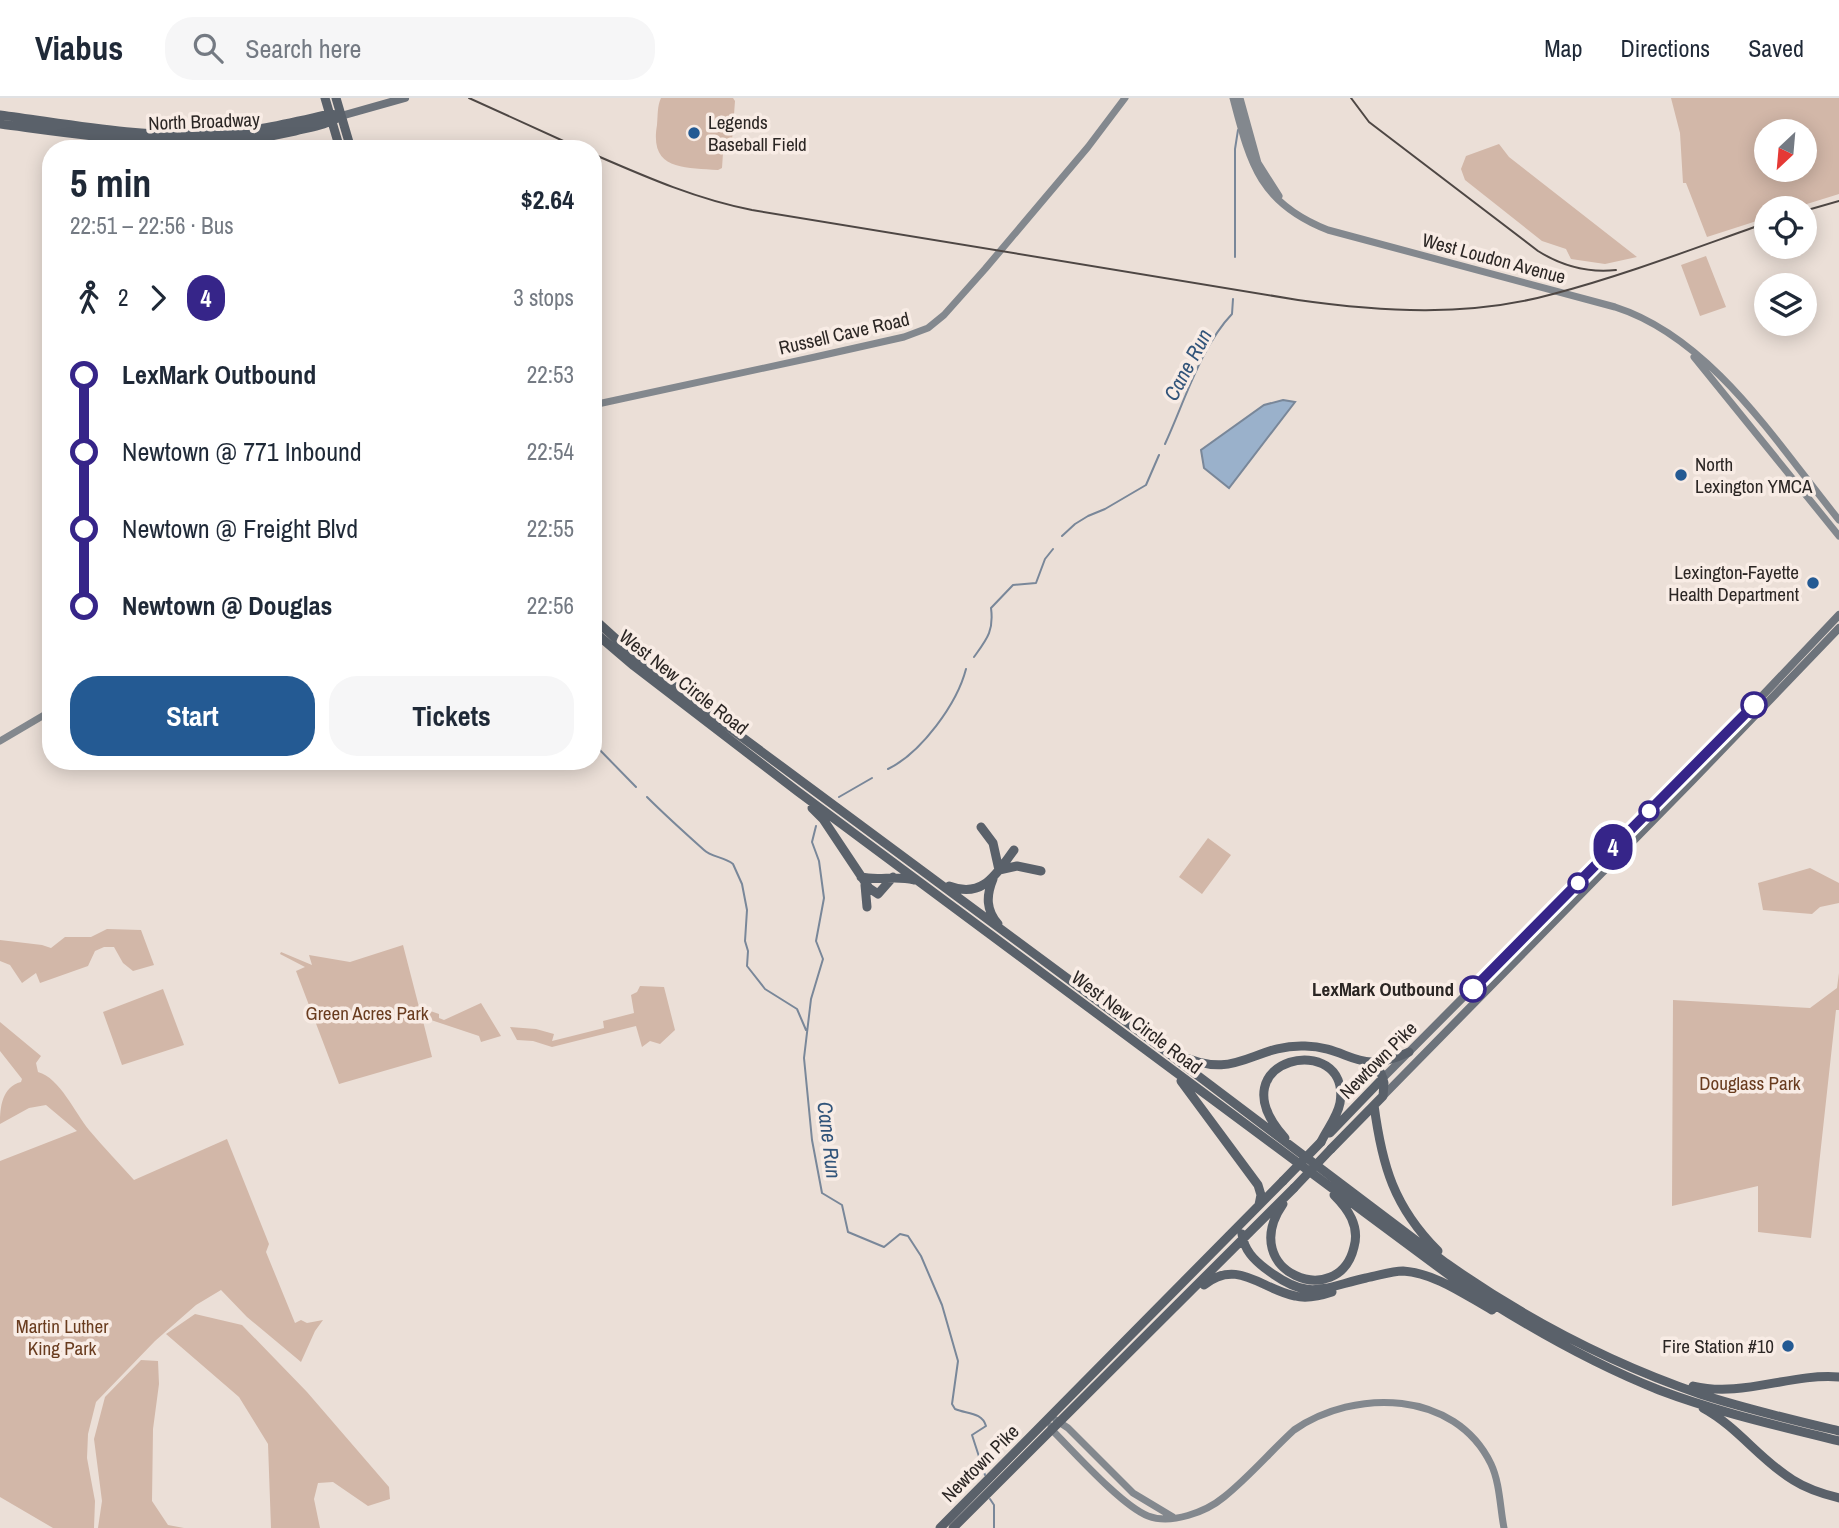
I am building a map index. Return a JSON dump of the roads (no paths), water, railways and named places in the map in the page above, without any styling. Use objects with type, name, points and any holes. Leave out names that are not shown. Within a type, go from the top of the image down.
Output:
[{"type":"highway","points":[[325,98],[337,140]]},
{"type":"highway","points":[[336,98],[348,140]]},
{"type":"highway","name":"North Broadway","points":[[0,115],[123,132],[189,135],[250,130],[331,118]]},
{"type":"highway","points":[[331,118],[341,116]]},
{"type":"highway","name":"North Broadway","points":[[227,140],[254,138],[331,118]]},
{"type":"highway","name":"North Broadway","points":[[0,124],[138,140]]},
{"type":"highway","name":"West New Circle Road","points":[[602,626],[701,713],[797,791],[1453,1278],[1531,1328],[1637,1380],[1686,1399]]},
{"type":"highway","name":"West New Circle Road","points":[[602,638],[701,713],[937,881],[1462,1274],[1544,1325],[1647,1374]]},
{"type":"highway","points":[[797,791],[822,818],[863,880],[878,894],[893,877]]},
{"type":"highway","points":[[981,827],[993,843],[996,874]]},
{"type":"highway","points":[[987,897],[996,874],[1014,850]]},
{"type":"highway","points":[[937,881],[958,890],[976,888],[996,874],[1017,866],[1041,871]]},
{"type":"highway","points":[[863,880],[893,877],[920,881]]},
{"type":"highway","points":[[863,880],[867,907]]},
{"type":"highway","points":[[976,888],[987,897],[993,918],[1006,934]]},
{"type":"highway","points":[[1160,1047],[1196,1062],[1220,1066],[1297,1046],[1314,1046],[1378,1069],[1383,1079],[1383,1096]]},
{"type":"highway","points":[[1367,1063],[1385,1063],[1409,1052]]},
{"type":"highway","points":[[1298,1152],[1272,1121],[1264,1100],[1270,1076],[1290,1061],[1317,1061],[1331,1072],[1339,1086],[1338,1110],[1321,1142]]},
{"type":"highway","points":[[1175,1074],[1258,1185],[1261,1195],[1259,1205]]},
{"type":"highway","name":"Newtown Pike","points":[[940,1528],[1383,1079]]},
{"type":"highway","name":"Newtown Pike","points":[[953,1528],[1176,1307],[1383,1096]]},
{"type":"highway","points":[[1374,1105],[1384,1158],[1399,1203],[1416,1228],[1462,1274]]},
{"type":"highway","points":[[1294,1188],[1274,1219],[1270,1236],[1273,1252],[1285,1270],[1298,1278],[1312,1280],[1333,1276],[1351,1257],[1355,1231],[1351,1217],[1343,1205],[1313,1174]]},
{"type":"highway","points":[[1242,1221],[1242,1240],[1251,1255],[1276,1277],[1297,1288],[1317,1290],[1356,1279],[1403,1271],[1427,1276],[1517,1325],[1531,1328]]},
{"type":"highway","points":[[1176,1307],[1210,1280],[1228,1273],[1238,1274],[1300,1297],[1327,1294],[1363,1279]]},
{"type":"highway","points":[[1647,1374],[1719,1390],[1813,1377],[1839,1377]]},
{"type":"highway","points":[[1647,1374],[1729,1403],[1839,1431]]},
{"type":"highway","points":[[1686,1399],[1839,1441]]},
{"type":"highway","points":[[1686,1399],[1726,1422],[1795,1482],[1839,1498]]},
{"type":"main road","points":[[341,116],[405,98]]},
{"type":"main road","name":"Newtown Pike","points":[[1383,1079],[1839,615]]},
{"type":"main road","name":"Newtown Pike","points":[[1383,1096],[1839,628]]},
{"type":"main road","points":[[1661,799],[1667,806]]},
{"type":"main road","points":[[1624,835],[1631,842]]},
{"type":"street","name":"Russell Cave Road","points":[[602,403],[904,337],[928,328],[944,315],[985,269],[1088,147],[1125,98]]},
{"type":"street","name":"West Loudon Avenue","points":[[1233,98],[1249,156],[1259,176],[1275,198],[1291,210],[1328,230],[1629,312],[1651,321],[1718,373],[1839,520]]},
{"type":"street","name":"West Loudon Avenue","points":[[1240,98],[1258,163],[1270,184],[1291,210]]},
{"type":"street","name":"West Loudon Avenue","points":[[1685,345],[1839,536]]},
{"type":"street","points":[[0,741],[42,716]]},
{"type":"street","points":[[1173,1517],[1133,1493],[1061,1421],[1049,1418],[1052,1430],[1135,1509],[1153,1518],[1173,1517],[1191,1515],[1213,1506],[1282,1441],[1309,1420],[1345,1406],[1380,1402],[1408,1405],[1438,1413],[1458,1424],[1474,1439],[1495,1474],[1504,1528]]},
{"type":"water","points":[[1283,400],[1295,402],[1229,488],[1204,468],[1201,450],[1264,405]]},
{"type":"waterway","name":"Cane Run","points":[[1235,257],[1235,149],[1238,130]]},
{"type":"waterway","name":"Cane Run","points":[[1165,444],[1202,358],[1232,314],[1233,299]]},
{"type":"waterway","name":"Cane Run","points":[[1062,536],[1088,516],[1146,485],[1159,455]]},
{"type":"waterway","name":"Cane Run","points":[[974,657],[988,634],[991,608],[1013,585],[1036,583],[1045,559],[1053,549]]},
{"type":"waterway","name":"Cane Run","points":[[888,769],[913,752],[936,726],[955,697],[966,669]]},
{"type":"waterway","points":[[602,752],[636,787]]},
{"type":"waterway","name":"Cane Run","points":[[839,797],[872,778]]},
{"type":"waterway","points":[[647,797],[707,852],[733,864],[742,884],[747,910],[747,966],[765,989],[797,1009],[806,1030]]},
{"type":"waterway","name":"Cane Run","points":[[816,826],[812,842],[819,861],[824,898],[816,941],[823,959],[811,999],[804,1058],[812,1140],[822,1193],[842,1205],[848,1232],[884,1247],[900,1234],[908,1236],[921,1256],[942,1305],[958,1361],[952,1404],[955,1409],[978,1416],[986,1426],[972,1435],[985,1475]]},
{"type":"waterway","name":"Cane Run","points":[[990,1499],[994,1505],[994,1528]]},
{"type":"railway","points":[[469,98],[561,140]]},
{"type":"railway","points":[[1351,98],[1369,122],[1538,251],[1556,261],[1576,267],[1616,270]]},
{"type":"railway","points":[[602,158],[691,194],[752,210],[1298,300],[1394,309],[1490,306],[1553,294],[1660,261],[1754,227]]},
{"type":"railway","points":[[1817,207],[1839,201]]},
{"type":"place","name":"Legends Baseball Field","points":[[694,133]]},
{"type":"place","name":"North Lexington YMCA","points":[[1681,475]]},
{"type":"place","name":"Lexington-Fayette Health Department","points":[[1813,583]]},
{"type":"place","name":"LexMark Outbound","points":[[1473,989]]},
{"type":"place","name":"Fire Station #10","points":[[1788,1346]]},
{"type":"park label","name":"Green Acres Park","points":[[367,1013]]},
{"type":"park label","name":"Douglass Park","points":[[1750,1083]]},
{"type":"park label","name":"Martin Luther King Park","points":[[62,1337]]}]
